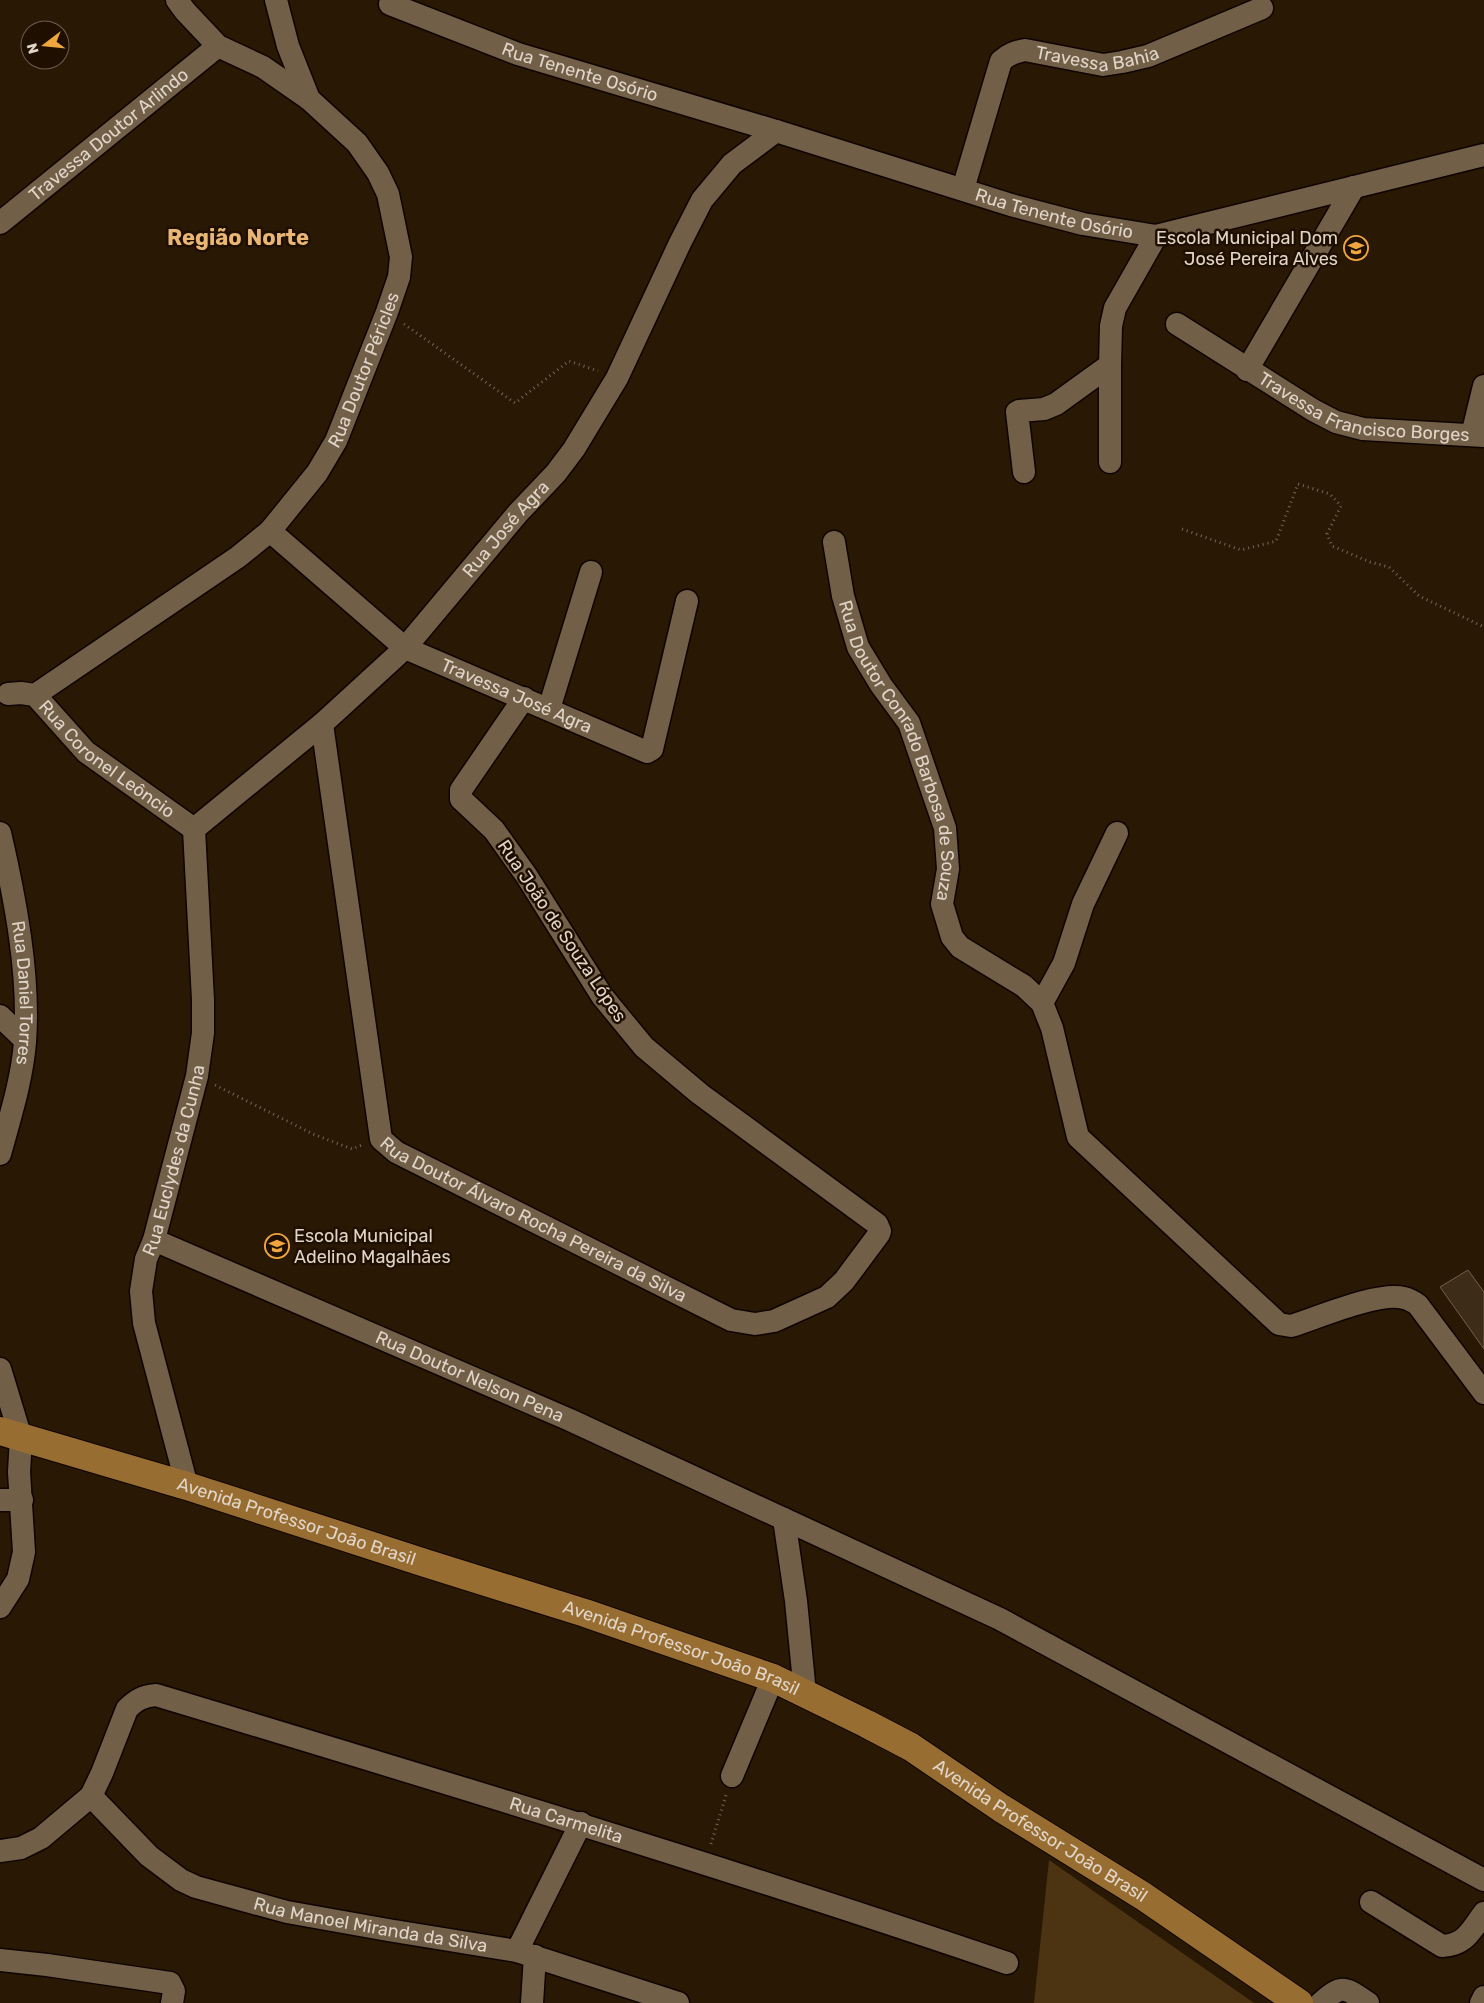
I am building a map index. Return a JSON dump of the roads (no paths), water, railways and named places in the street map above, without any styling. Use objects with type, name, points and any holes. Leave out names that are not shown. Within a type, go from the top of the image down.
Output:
[{"type":"main road","name":"Avenida Professor João Brasil","points":[[10,1434],[187,1486],[426,1564],[585,1613],[773,1678],[911,1748],[1001,1808],[1143,1896],[1299,2003]]},
{"type":"street","name":"Rua Doutor Péricles","points":[[35,695],[238,557],[270,531],[317,473],[336,441],[399,277],[401,257],[388,194],[378,173],[357,143],[309,99],[263,67],[218,46],[177,0]]},
{"type":"street","points":[[276,0],[288,46],[309,99]]},
{"type":"street","name":"Rua Tenente Osório","points":[[390,4],[518,54],[776,131],[1011,205],[1083,224],[1156,236],[1484,155]]},
{"type":"street","name":"Travessa Bahia","points":[[963,190],[1001,61],[1007,55],[1025,50],[1103,65],[1122,62],[1148,56],[1262,8]]},
{"type":"street","name":"Travessa Doutor Arlindo","points":[[0,223],[218,46]]},
{"type":"street","name":"Rua José Agra","points":[[194,828],[322,724],[405,648],[518,513],[556,473],[574,448],[617,378],[702,200],[732,164],[776,131]]},
{"type":"street","name":"Travessa Francisco Borges","points":[[1247,370],[1354,187]]},
{"type":"street","points":[[1110,462],[1111,326],[1115,308],[1156,236]]},
{"type":"street","name":"Travessa Francisco Borges","points":[[1177,324],[1247,370],[1336,422],[1364,429],[1478,436]]},
{"type":"street","points":[[1024,472],[1017,412],[1019,410],[1044,408],[1056,404],[1110,365]]},
{"type":"street","points":[[1478,436],[1484,386]]},
{"type":"street","name":"Travessa José Agra","points":[[270,531],[405,648],[647,752],[651,751],[664,703],[687,601]]},
{"type":"street","name":"Rua Doutor Conrado Barbosa de Souza","points":[[834,542],[843,596],[858,648],[881,685],[910,722],[945,828],[948,869],[942,904],[952,937],[960,946],[1024,986],[1042,1003],[1052,1028],[1078,1137],[1278,1324],[1290,1326],[1360,1303],[1386,1297],[1404,1298],[1418,1305],[1484,1393]]},
{"type":"street","points":[[549,709],[591,572]]},
{"type":"street","name":"Rua Coronel Leôncio","points":[[3,693],[35,695],[86,752],[194,828]]},
{"type":"street","name":"Rua João de Souza Lópes","points":[[524,698],[461,790],[461,799],[494,830],[526,875],[602,996],[644,1047],[700,1094],[879,1227]]},
{"type":"street","name":"Rua Doutor Álvaro Rocha Pereira da Silva","points":[[322,724],[381,1139],[396,1152],[731,1320],[755,1324],[774,1321],[827,1297],[844,1281],[879,1234],[879,1227]]},
{"type":"street","name":"Rua Euclydes da Cunha","points":[[187,1486],[144,1323],[141,1292],[146,1259],[154,1240],[197,1076],[203,1033],[194,828]]},
{"type":"street","name":"Rua Daniel Torres","points":[[0,833],[13,892],[22,964],[25,1040],[12,1112],[0,1154]]},
{"type":"street","points":[[1042,1003],[1064,964],[1083,904],[1117,833]]},
{"type":"street","points":[[0,1016],[25,1040]]},
{"type":"street","name":"Rua Doutor Nelson Pena","points":[[154,1240],[570,1420],[1000,1619],[1484,1880]]},
{"type":"street","points":[[0,1370],[10,1434],[19,1472],[11,1500],[24,1552],[18,1579],[0,1607]]},
{"type":"street","points":[[784,1520],[796,1601],[805,1693]]},
{"type":"street","points":[[732,1776],[773,1678]]},
{"type":"street","name":"Rua Carmelita","points":[[91,1796],[127,1709],[144,1696],[156,1695],[580,1823],[876,1918],[1007,1963]]},
{"type":"street","points":[[0,1851],[21,1848],[41,1838],[91,1796]]},
{"type":"street","name":"Rua Manoel Miranda da Silva","points":[[91,1796],[149,1856],[181,1880],[196,1887],[287,1912],[526,1953],[678,2003]]},
{"type":"street","points":[[532,2003],[526,1953],[580,1823]]},
{"type":"street","points":[[1371,1902],[1442,1946],[1454,1946],[1464,1938],[1484,1913]]},
{"type":"street","points":[[0,1960],[170,1983],[172,1994]]},
{"type":"street","points":[[1321,2003],[1334,1991],[1342,1989],[1350,1991],[1368,2003]]},
{"type":"street","points":[[1481,2003],[1484,1998]]},
{"type":"place","name":"Escola Municipal Dom José Pereira Alves","points":[[1356,248]]},
{"type":"place","name":"Escola Municipal Adelino Magalhães","points":[[277,1246]]},
{"type":"district","name":"Região Norte","points":[[238,237]]}]
